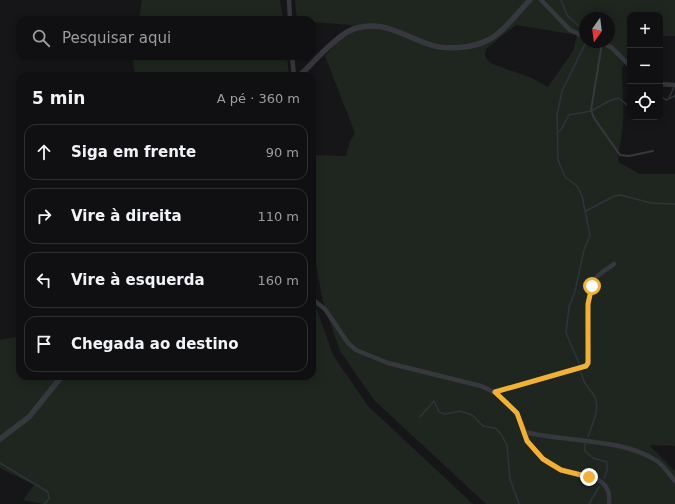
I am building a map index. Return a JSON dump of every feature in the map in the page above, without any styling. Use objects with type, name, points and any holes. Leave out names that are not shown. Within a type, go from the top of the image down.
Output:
[{"type":"street","points":[[289,0],[290,16]]},
{"type":"street","points":[[303,72],[342,36],[356,29],[369,26],[398,30],[428,44],[438,46],[469,46],[487,41],[495,36],[530,0]]},
{"type":"street","points":[[541,0],[570,30],[579,34]]},
{"type":"street","points":[[612,48],[627,63]]},
{"type":"street","points":[[292,60],[294,72]]},
{"type":"street","points":[[663,84],[675,85]]},
{"type":"street","points":[[495,392],[586,366],[588,363],[589,294],[595,280],[614,264]]},
{"type":"street","points":[[316,302],[325,309],[348,343],[361,352],[388,364],[481,386],[495,392],[517,413],[527,441],[543,459],[554,467],[580,473],[604,485],[609,492],[609,504]]},
{"type":"street","points":[[0,439],[29,417],[59,380]]},
{"type":"street","points":[[525,432],[616,446],[634,451],[656,460],[675,481]]},
{"type":"lane","points":[[601,48],[592,97],[592,114],[620,155],[629,156],[653,150]]},
{"type":"shaded area","points":[[142,0],[280,0],[282,16],[140,16]]},
{"type":"shaded area","points":[[295,0],[675,0],[675,36],[663,36],[663,12],[627,12],[627,61],[622,68],[623,125],[618,162],[640,174],[675,174],[675,446],[649,445],[675,471],[675,504],[486,504],[374,400],[340,351],[323,302],[316,265],[316,155],[346,156],[350,141],[355,133],[325,56],[352,25],[316,22],[316,16],[297,16]],"holes":[[[516,25],[577,35],[573,51],[548,87],[532,78],[490,63],[485,56],[486,49]]]},
{"type":"shaded area","points":[[133,60],[287,60],[289,72],[134,72]]},
{"type":"shaded area","points":[[316,307],[333,355],[368,406],[473,504],[44,504],[23,500],[34,485],[0,468],[0,340],[16,337],[16,380],[316,380]]},
{"type":"waterway","points":[[561,0],[567,15],[579,26]]},
{"type":"waterway","points":[[579,363],[566,333],[569,307],[575,291],[584,250],[590,235],[582,196],[577,186],[565,177],[558,160],[557,115],[562,91],[583,48]]},
{"type":"waterway","points":[[669,98],[674,87]]},
{"type":"waterway","points":[[663,98],[666,100],[675,96]]},
{"type":"waterway","points":[[557,133],[561,130],[569,115],[591,111],[609,101],[619,98],[627,105]]},
{"type":"waterway","points":[[586,211],[614,196],[621,195],[651,203],[675,204]]},
{"type":"waterway","points":[[581,372],[584,381],[596,399],[597,404],[588,437]]},
{"type":"waterway","points":[[420,417],[434,401],[439,412],[445,414],[460,411],[472,415],[483,426],[495,428],[501,434],[507,445],[510,479],[519,504]]},
{"type":"waterway","points":[[585,444],[585,451],[593,458],[607,462],[607,471],[604,478]]},
{"type":"waterway","points":[[0,463],[48,492],[49,499],[44,504]]},
{"type":"waterway","points":[[589,504],[599,487]]},
{"type":"route","points":[[589,477],[580,473],[561,470],[543,459],[527,441],[517,413],[495,392],[586,366],[589,360],[588,304],[592,286]]}]
